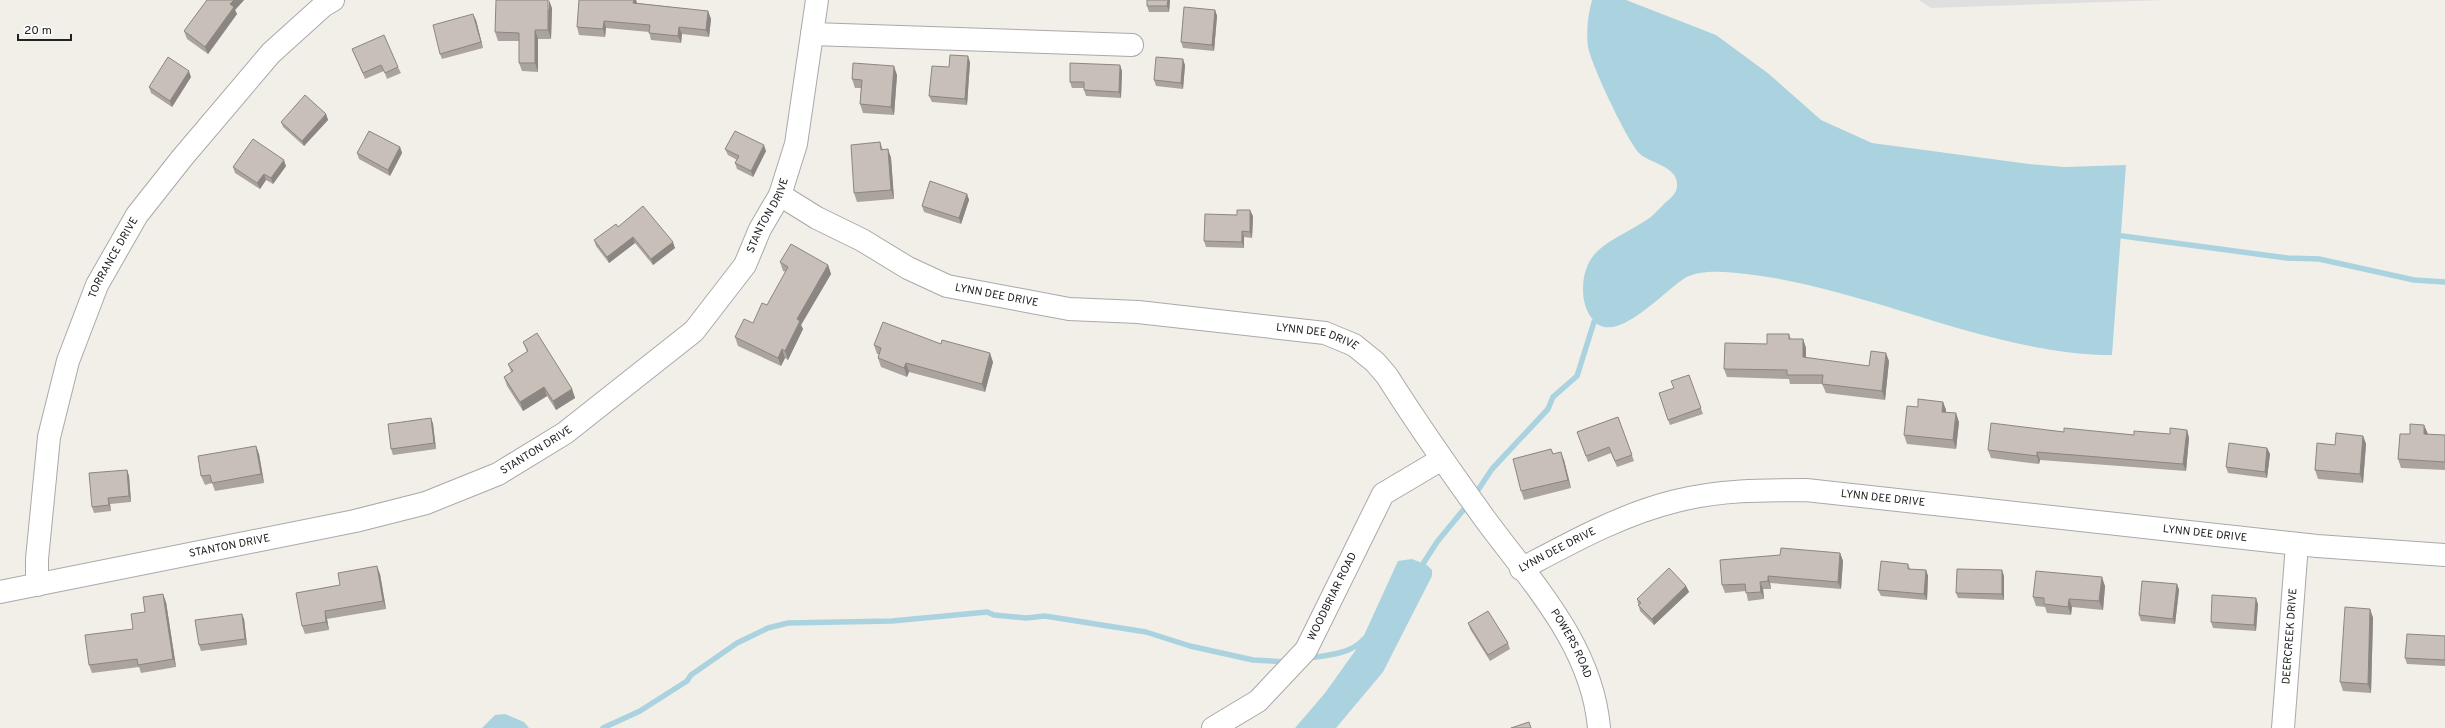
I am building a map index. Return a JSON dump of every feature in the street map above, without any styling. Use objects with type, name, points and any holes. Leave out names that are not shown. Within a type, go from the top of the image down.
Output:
[{"type":"street","name":"TORRANCE DRIVE","points":[[37,585],[37,559],[49,438],[68,361],[97,285],[137,214],[182,158],[271,53],[323,6],[333,0]]},
{"type":"street","name":"STANTON DRIVE","points":[[0,592],[37,585],[54,579],[355,521],[426,503],[498,474],[565,433],[694,331],[745,265],[760,229],[780,195],[796,144],[817,0]]},
{"type":"street","points":[[812,34],[1132,45]]},
{"type":"street","name":"LYNN DEE DRIVE","points":[[780,195],[817,218],[862,240],[908,268],[947,286],[1069,309],[1138,312],[1325,333],[1354,345],[1375,362],[1387,376],[1442,459],[1521,569],[1572,542],[1636,515],[1676,501],[1739,490],[1806,490],[2297,544],[2445,555]]},
{"type":"street","name":"WOODBRIAR ROAD","points":[[1213,728],[1258,701],[1306,650],[1383,494],[1442,459]]},
{"type":"street","name":"DEERCREEK DRIVE","points":[[2283,728],[2297,544]]},
{"type":"street","name":"POWERS ROAD","points":[[1521,569],[1543,593],[1580,657],[1597,705],[1599,728]]},
{"type":"shaded area","points":[[1919,0],[2166,0],[1931,8]]},
{"type":"water","points":[[1592,0],[1626,0],[1716,35],[1769,74],[1821,120],[1872,143],[2029,164],[2064,167],[2126,165],[2112,355],[2066,352],[2020,344],[1974,333],[1838,292],[1792,281],[1731,273],[1707,272],[1685,278],[1640,313],[1627,322],[1615,327],[1603,327],[1594,321],[1587,310],[1583,294],[1584,275],[1588,263],[1603,246],[1652,216],[1673,195],[1677,187],[1674,174],[1663,166],[1640,154],[1634,147],[1619,120],[1603,85],[1588,47],[1587,35],[1589,11]]},
{"type":"water","points":[[1412,559],[1427,565],[1432,570],[1432,576],[1383,672],[1336,728],[1295,728],[1325,693],[1360,644],[1398,561]]},
{"type":"water","points":[[505,714],[524,722],[529,728],[482,728],[495,715]]},
{"type":"building","points":[[207,0],[234,0],[230,4],[234,7],[205,47],[184,31]]},
{"type":"building","points":[[496,0],[548,0],[548,30],[535,30],[535,63],[519,63],[519,33],[495,32]]},
{"type":"building","points":[[579,0],[634,0],[633,3],[708,11],[706,30],[679,27],[678,36],[649,33],[650,25],[604,21],[603,29],[577,27]]},
{"type":"building","points":[[1147,0],[1168,0],[1167,6],[1147,6]]},
{"type":"building","points":[[1184,7],[1215,10],[1212,45],[1181,42]]},
{"type":"building","points":[[473,14],[481,42],[440,54],[433,25]]},
{"type":"building","points":[[384,35],[398,67],[385,73],[381,65],[363,73],[352,49]]},
{"type":"building","points":[[950,55],[968,56],[965,99],[929,96],[932,66],[949,67]]},
{"type":"building","points":[[168,57],[189,71],[170,101],[149,87]]},
{"type":"building","points":[[1156,57],[1183,59],[1181,83],[1154,80]]},
{"type":"building","points":[[853,63],[894,66],[891,107],[860,104],[862,80],[852,79]]},
{"type":"building","points":[[1070,63],[1120,65],[1119,92],[1084,90],[1084,82],[1070,82]]},
{"type":"building","points":[[305,95],[326,114],[302,141],[281,122]]},
{"type":"building","points":[[369,131],[400,147],[388,170],[357,153]]},
{"type":"building","points":[[735,131],[764,145],[751,171],[735,163],[739,156],[725,149]]},
{"type":"building","points":[[253,139],[284,160],[271,178],[264,174],[257,183],[233,167]]},
{"type":"building","points":[[880,142],[881,150],[888,149],[891,190],[854,193],[851,145]]},
{"type":"building","points":[[930,181],[967,194],[959,218],[922,206]]},
{"type":"building","points":[[643,206],[673,242],[651,259],[633,237],[607,257],[594,240],[616,224],[618,227]]},
{"type":"building","points":[[1237,210],[1250,210],[1250,232],[1242,231],[1242,242],[1204,241],[1205,214],[1237,215]]},
{"type":"building","points":[[791,244],[828,265],[797,319],[800,321],[785,351],[782,349],[778,358],[735,337],[744,319],[753,323],[762,303],[767,305],[788,267],[780,262]]},
{"type":"building","points":[[883,322],[941,344],[942,340],[990,353],[982,384],[906,363],[904,368],[878,358],[881,348],[874,345]]},
{"type":"building","points":[[537,333],[572,389],[553,401],[544,387],[520,402],[504,377],[513,371],[508,364],[528,351],[523,342]]},
{"type":"building","points":[[1767,334],[1789,334],[1789,339],[1803,339],[1803,357],[1869,366],[1871,351],[1886,353],[1882,391],[1822,384],[1823,375],[1787,375],[1787,370],[1724,369],[1725,343],[1767,344]]},
{"type":"building","points":[[1689,375],[1701,408],[1668,420],[1659,393],[1674,388],[1671,381]]},
{"type":"building","points":[[1918,399],[1943,402],[1942,412],[1956,413],[1953,440],[1904,435],[1907,406],[1918,407]]},
{"type":"building","points":[[1618,417],[1632,455],[1615,461],[1609,447],[1586,456],[1577,432]]},
{"type":"building","points":[[431,418],[434,443],[391,449],[388,424]]},
{"type":"building","points":[[1991,423],[2064,432],[2064,428],[2134,435],[2134,431],[2170,434],[2170,428],[2187,430],[2183,464],[2037,452],[2037,456],[1988,450]]},
{"type":"building","points":[[2410,424],[2424,425],[2424,434],[2445,435],[2445,462],[2398,459],[2400,434],[2410,434]]},
{"type":"building","points":[[2336,433],[2363,436],[2360,474],[2315,470],[2317,443],[2335,445]]},
{"type":"building","points":[[2229,443],[2267,448],[2265,472],[2226,467]]},
{"type":"building","points":[[256,446],[261,474],[212,483],[210,475],[201,476],[198,456]]},
{"type":"building","points":[[1551,449],[1553,454],[1561,452],[1568,480],[1521,491],[1513,459]]},
{"type":"building","points":[[127,470],[129,496],[108,498],[109,505],[92,507],[89,473]]},
{"type":"building","points":[[1781,548],[1840,553],[1838,582],[1768,576],[1768,581],[1760,582],[1761,592],[1746,593],[1745,584],[1722,585],[1720,560],[1780,555]]},
{"type":"building","points":[[1881,561],[1908,564],[1908,569],[1926,570],[1924,594],[1878,590]]},
{"type":"building","points":[[377,566],[383,601],[325,611],[326,622],[302,626],[296,593],[340,585],[338,573]]},
{"type":"building","points":[[1669,568],[1686,586],[1652,619],[1638,605],[1641,603],[1637,599]]},
{"type":"building","points":[[1957,569],[2002,570],[2002,594],[1956,593]]},
{"type":"building","points":[[2036,571],[2102,577],[2099,601],[2069,599],[2068,607],[2044,604],[2044,598],[2033,597]]},
{"type":"building","points":[[2142,581],[2177,584],[2173,619],[2139,615]]},
{"type":"building","points":[[163,594],[173,659],[138,665],[137,659],[89,665],[85,635],[133,629],[131,614],[145,612],[143,597]]},
{"type":"building","points":[[2212,595],[2256,598],[2254,625],[2211,622]]},
{"type":"building","points":[[2345,607],[2370,609],[2368,684],[2340,682]]},
{"type":"building","points":[[1488,611],[1508,643],[1488,655],[1468,623]]},
{"type":"building","points":[[242,614],[245,639],[199,645],[195,620]]},
{"type":"building","points":[[2407,634],[2445,636],[2445,660],[2405,658]]},
{"type":"building","points":[[1529,722],[1531,728],[1511,728]]},
{"type":"waterway","points":[[2115,235],[2287,258],[2319,259],[2414,280],[2445,282]]},
{"type":"waterway","points":[[1474,496],[1492,469],[1548,409],[1553,397],[1577,376],[1594,322],[1599,317]]},
{"type":"waterway","points":[[1419,570],[1437,542],[1469,503]]},
{"type":"waterway","points":[[603,728],[640,711],[687,681],[691,675],[737,643],[768,628],[788,623],[892,621],[987,612],[994,615],[1026,618],[1045,616],[1146,632],[1190,646],[1253,660],[1287,662]]},
{"type":"waterway","points":[[1307,658],[1345,651],[1359,644],[1364,639]]}]
